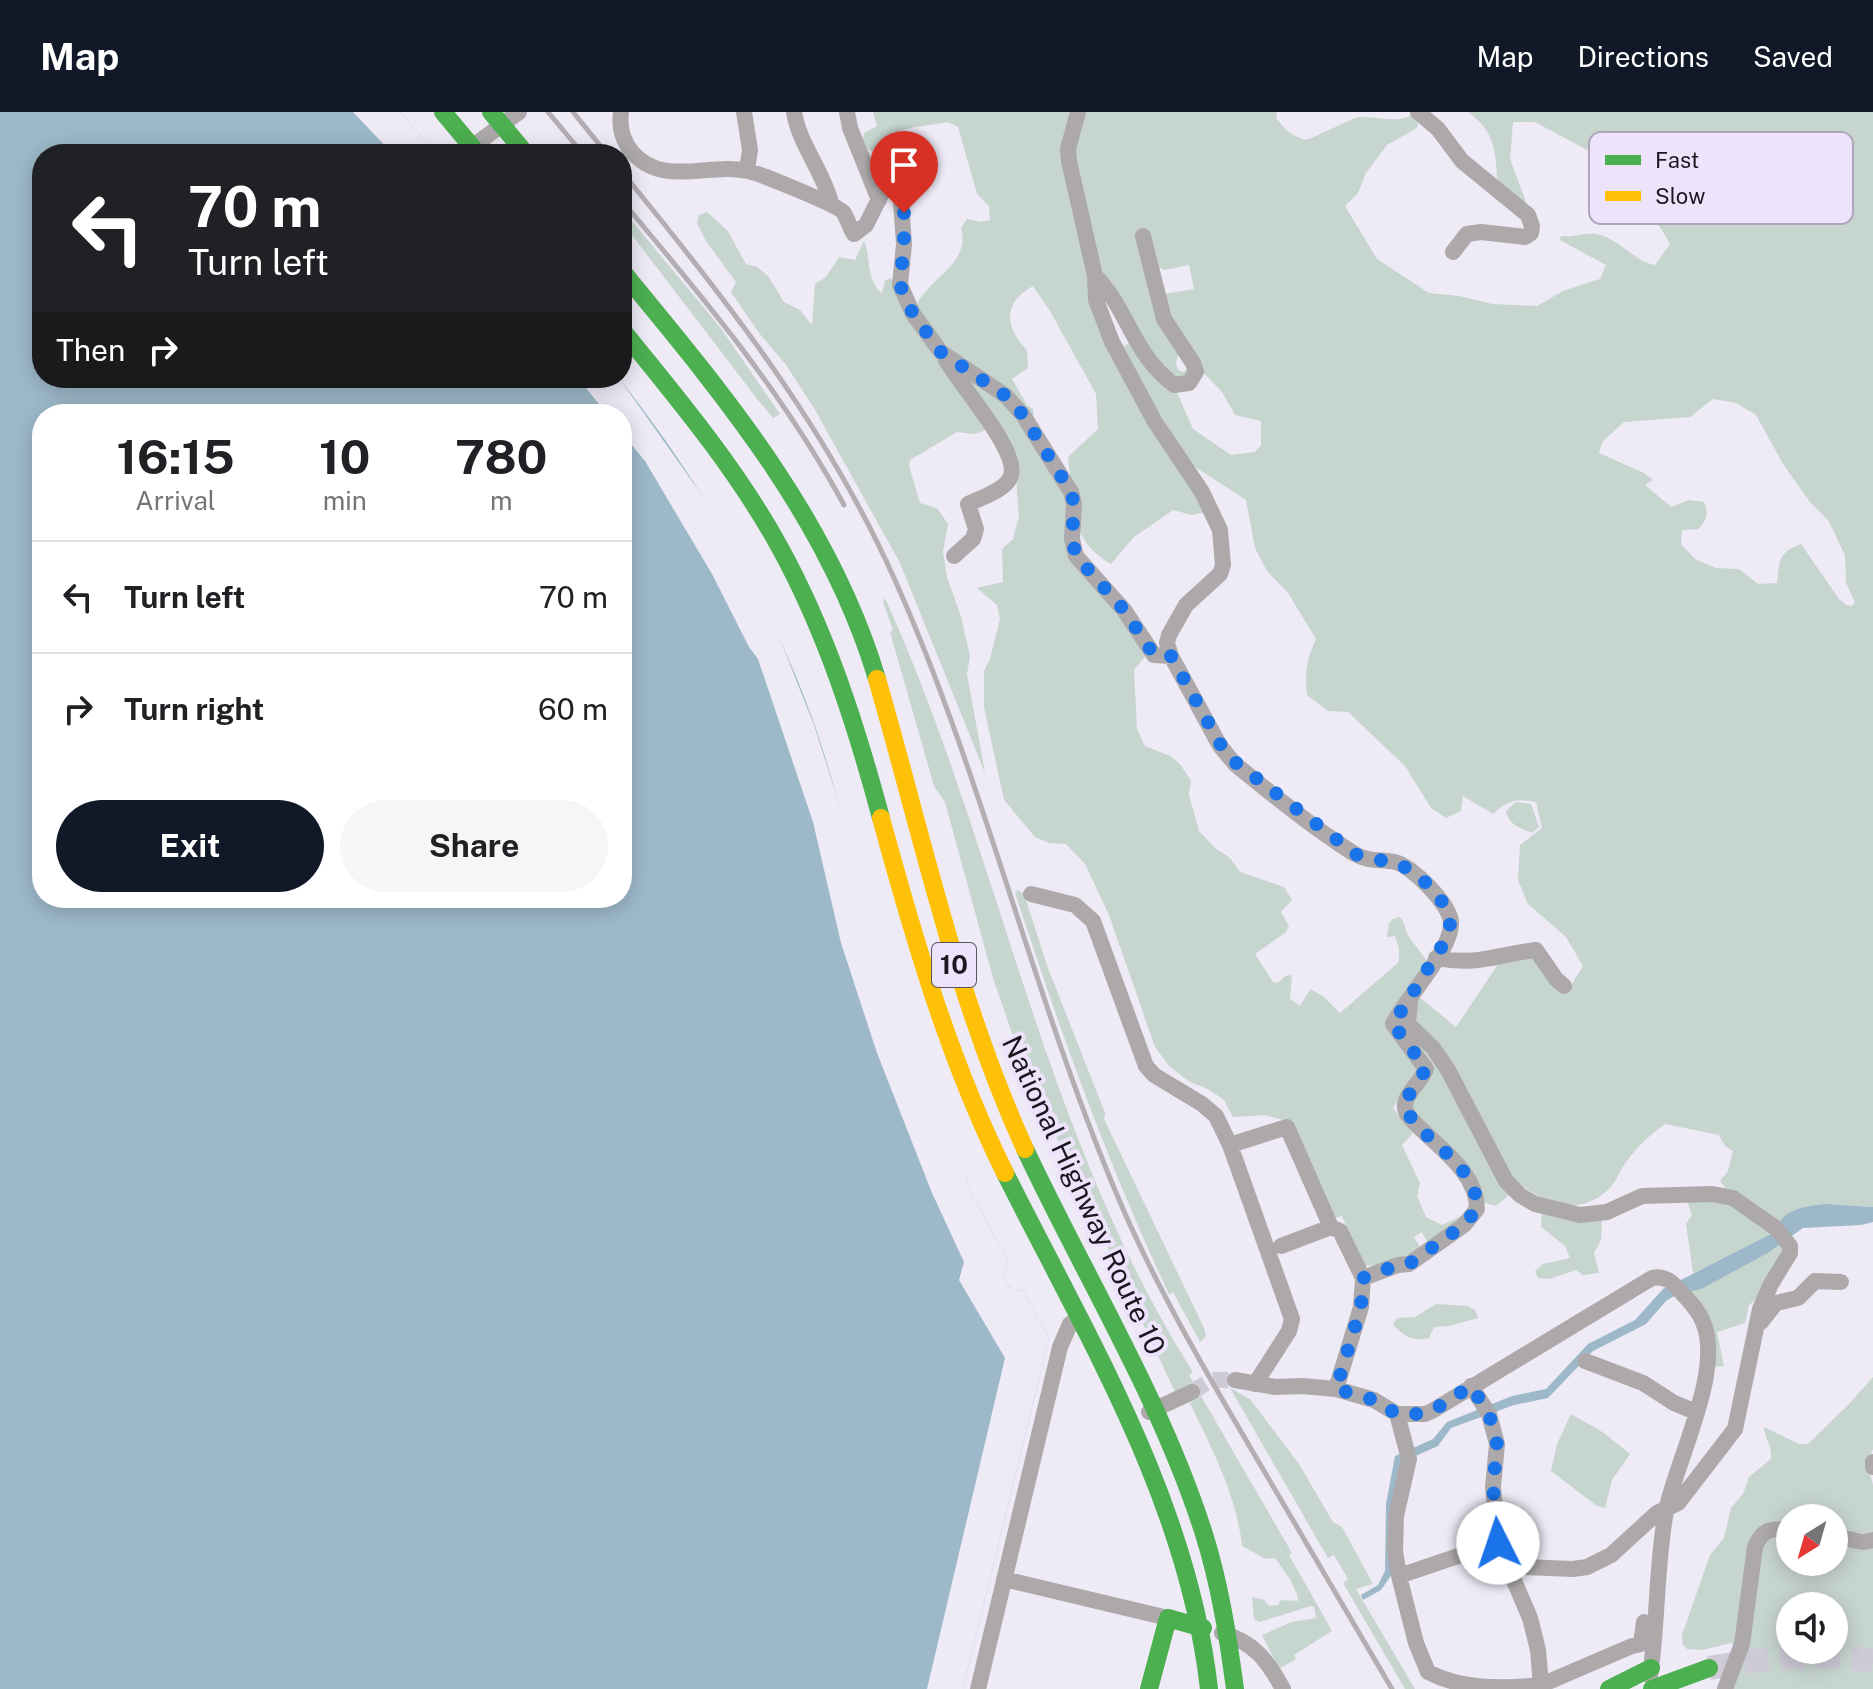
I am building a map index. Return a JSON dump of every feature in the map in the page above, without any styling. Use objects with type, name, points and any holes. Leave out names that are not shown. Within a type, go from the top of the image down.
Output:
[{"type":"main road","points":[[443,112],[469,144]]},
{"type":"main road","points":[[497,119],[518,144]]},
{"type":"main road","name":"National Highway Route 10","points":[[632,284],[763,449],[806,516],[847,595],[877,682],[932,891],[973,1021],[1006,1107],[1155,1409],[1201,1519],[1214,1560],[1229,1635],[1235,1689]]},
{"type":"main road","name":"National Highway Route 10","points":[[632,343],[710,443],[765,523],[796,581],[856,738],[926,976],[964,1084],[1002,1167],[1129,1420],[1183,1551],[1203,1628],[1209,1689]]},
{"type":"main road","points":[[1149,1689],[1168,1618],[1203,1628]]},
{"type":"main road","points":[[1615,1686],[1651,1668]]},
{"type":"main road","points":[[1656,1686],[1709,1668]]},
{"type":"street","points":[[480,144],[497,119],[519,112]]},
{"type":"street","points":[[621,112],[626,144]]},
{"type":"street","points":[[744,112],[750,150],[747,170]]},
{"type":"street","points":[[794,112],[796,125],[827,186],[831,203]]},
{"type":"street","points":[[847,112],[850,128],[879,200]]},
{"type":"street","points":[[1078,112],[1068,149],[1069,161],[1095,276],[1096,300],[1112,342],[1155,422],[1202,492],[1220,530],[1223,565],[1220,574],[1201,589],[1179,615],[1167,643],[1171,656],[1220,746],[1235,764],[1350,850],[1367,860],[1397,862],[1439,898],[1452,924],[1436,958],[1395,1019],[1394,1028],[1426,1069],[1407,1098],[1405,1108],[1411,1119],[1456,1162],[1472,1186],[1477,1209],[1464,1225],[1409,1264],[1363,1278]]},
{"type":"street","points":[[1418,112],[1438,129],[1462,161],[1528,215],[1531,221],[1531,233],[1525,237],[1481,232],[1467,234],[1453,252]]},
{"type":"street","points":[[632,151],[644,164],[671,172],[747,170],[769,177],[813,199],[831,203],[844,213],[854,234],[866,225],[885,187],[894,185],[900,189],[904,244],[900,285],[913,314],[986,414],[1002,442],[1012,473],[1003,487],[968,504],[976,529],[973,539],[954,556]]},
{"type":"street","points":[[1095,276],[1108,289],[1140,349],[1150,361],[1174,385],[1189,383],[1196,372],[1164,319],[1143,236]]},
{"type":"street","points":[[941,352],[1006,396],[1023,415],[1071,492],[1074,504],[1072,539],[1076,556],[1124,610],[1154,655],[1171,656]]},
{"type":"street","points":[[1031,894],[1075,905],[1093,921],[1146,1066],[1154,1075],[1211,1111],[1230,1145],[1292,1319],[1289,1331],[1255,1384]]},
{"type":"street","points":[[1436,958],[1480,962],[1536,950],[1564,986]]},
{"type":"street","points":[[1399,1576],[1473,1551],[1502,1557],[1521,1567],[1587,1567],[1611,1555],[1657,1513],[1686,1497],[1735,1429],[1764,1298],[1790,1253],[1782,1234],[1733,1198],[1715,1195],[1642,1196],[1607,1212],[1580,1215],[1535,1204],[1520,1195],[1506,1181],[1448,1070],[1433,1048],[1408,1024],[1410,999]]},
{"type":"street","points":[[1230,1145],[1287,1127],[1331,1227],[1340,1231],[1363,1278],[1361,1307],[1336,1389]]},
{"type":"street","points":[[1281,1246],[1331,1227]]},
{"type":"street","points":[[1235,1380],[1275,1387],[1336,1389],[1374,1400],[1397,1414],[1425,1414],[1652,1278],[1662,1277],[1679,1290],[1704,1324],[1708,1369],[1667,1510],[1656,1588],[1651,1668],[1656,1686]]},
{"type":"street","points":[[1755,1330],[1776,1303],[1798,1298],[1815,1281],[1841,1282]]},
{"type":"street","points":[[978,1689],[1060,1347],[1070,1324],[1079,1318]]},
{"type":"street","points":[[1585,1361],[1643,1383],[1666,1399],[1696,1412]]},
{"type":"street","points":[[1471,1386],[1487,1410],[1497,1444],[1493,1487],[1498,1543],[1530,1618],[1538,1650],[1541,1685]]},
{"type":"street","points":[[1129,1420],[1192,1392]]},
{"type":"street","points":[[1397,1414],[1408,1455],[1396,1516],[1395,1551],[1428,1681],[1528,1688],[1541,1685],[1641,1644],[1646,1599],[1656,1588]]},
{"type":"street","points":[[1725,1689],[1742,1644],[1755,1547],[1760,1536],[1776,1530]]},
{"type":"street","points":[[1848,1539],[1863,1542],[1873,1540]]},
{"type":"street","points":[[1004,1579],[1168,1618]]},
{"type":"street","points":[[1203,1628],[1229,1635],[1262,1654],[1283,1689]]},
{"type":"shaded area","points":[[873,112],[1074,112],[1074,199],[1092,306],[1206,512],[1192,515],[1173,510],[1134,537],[1111,564],[1087,543],[1075,518],[1068,457],[1098,429],[1096,394],[1033,286],[1016,300],[1010,315],[1014,333],[1027,350],[1028,368],[1012,379],[1027,405],[1033,409],[1034,416],[1030,418],[943,348],[915,309],[920,298],[960,252],[963,241],[961,228],[967,219],[990,220],[989,206],[977,194],[958,127],[948,122],[907,129],[895,134],[897,147],[873,151],[863,140],[864,133],[877,126]]},
{"type":"shaded area","points":[[1083,112],[1277,112],[1276,118],[1286,129],[1306,140],[1360,117],[1393,119],[1412,115],[1418,123],[1417,128],[1387,145],[1366,173],[1358,193],[1345,206],[1377,259],[1429,293],[1492,304],[1537,306],[1563,291],[1600,279],[1606,265],[1560,240],[1561,236],[1603,236],[1655,265],[1670,244],[1658,224],[1853,224],[1853,132],[1589,132],[1589,151],[1535,122],[1513,122],[1510,159],[1526,202],[1517,202],[1498,186],[1493,144],[1484,128],[1468,112],[1873,112],[1873,1207],[1827,1204],[1777,1222],[1726,1189],[1720,1181],[1728,1171],[1733,1151],[1725,1146],[1719,1135],[1665,1124],[1636,1150],[1609,1189],[1584,1204],[1558,1204],[1545,1199],[1511,1175],[1415,1023],[1414,1012],[1419,997],[1456,1027],[1501,960],[1530,955],[1567,992],[1583,966],[1566,937],[1528,904],[1518,880],[1520,845],[1542,828],[1536,802],[1513,802],[1493,814],[1463,796],[1461,811],[1446,818],[1431,808],[1405,766],[1348,712],[1328,711],[1307,695],[1307,666],[1316,639],[1288,593],[1267,571],[1255,548],[1246,500],[1189,463],[1121,348],[1131,342],[1176,390],[1193,429],[1231,455],[1255,452],[1261,445],[1261,421],[1235,415],[1222,392],[1199,368],[1175,332],[1164,294],[1194,289],[1189,265],[1164,270],[1153,264],[1179,350],[1178,370],[1183,372],[1188,368],[1192,372],[1183,382],[1157,366],[1096,262],[1073,156]],"holes":[[[1713,399],[1736,403],[1756,415],[1783,464],[1810,502],[1828,520],[1845,555],[1846,583],[1855,602],[1852,606],[1839,599],[1801,544],[1784,554],[1777,583],[1758,584],[1739,569],[1716,568],[1695,559],[1681,544],[1682,530],[1701,526],[1707,513],[1704,502],[1689,500],[1671,507],[1645,485],[1653,480],[1644,473],[1599,453],[1602,442],[1624,422],[1690,417]]]},
{"type":"shaded area","points":[[707,212],[727,230],[746,264],[757,267],[768,276],[784,302],[800,310],[812,325],[815,284],[826,277],[839,257],[855,260],[864,241],[877,288],[882,293],[885,281],[890,278],[895,281],[987,424],[984,431],[974,434],[957,432],[910,460],[909,466],[920,503],[937,508],[948,524],[943,551],[947,577],[970,656],[967,674],[985,773],[900,563],[814,408],[731,292],[736,282],[706,241],[697,223],[699,215]]},
{"type":"shaded area","points":[[632,221],[720,327],[780,414],[773,418],[632,235]]},
{"type":"shaded area","points":[[950,363],[1003,400],[1067,495],[1068,538],[1147,654],[1134,670],[1137,729],[1145,746],[1170,756],[1180,764],[1191,781],[1189,795],[1199,831],[1230,858],[1240,872],[1284,887],[1292,900],[1281,912],[1289,926],[1286,932],[1255,954],[1273,982],[1278,983],[1285,976],[1292,975],[1290,999],[1300,1006],[1310,989],[1323,996],[1340,1013],[1399,962],[1395,936],[1387,937],[1389,923],[1400,917],[1409,937],[1427,962],[1414,985],[1419,1067],[1393,1108],[1413,1133],[1402,1145],[1420,1183],[1417,1196],[1426,1217],[1442,1225],[1470,1212],[1428,1243],[1422,1232],[1414,1237],[1421,1248],[1407,1256],[1384,1264],[1361,1264],[1342,1216],[1335,1218],[1290,1122],[1265,1115],[1233,1117],[1224,1100],[1170,1067],[1155,1047],[1109,915],[1085,864],[1066,844],[1049,843],[1035,837],[1004,800],[984,707],[984,671],[1000,619],[997,605],[977,588],[1003,582],[1002,549],[1013,539],[1019,516],[1016,477]]},
{"type":"shaded area","points":[[885,598],[925,694],[1060,1089],[1097,1186],[1141,1281],[1193,1372],[1189,1375],[1194,1383],[1175,1392],[1051,1126],[1012,1033],[993,978],[945,802],[934,786],[890,632],[893,630],[883,602]]},
{"type":"shaded area","points":[[1516,802],[1531,804],[1539,827],[1532,833],[1507,816],[1506,811]]},
{"type":"shaded area","points":[[1018,890],[1024,894],[1048,968],[1105,1113],[1104,1119],[1204,1328],[1206,1336],[1200,1342],[1173,1292],[1169,1294],[1105,1146],[1032,944],[1015,893]]},
{"type":"shaded area","points":[[1398,1021],[1443,1075],[1487,1159],[1510,1194],[1496,1206],[1482,1202],[1413,1112],[1411,1104],[1428,1077]]},
{"type":"shaded area","points":[[1690,1198],[1737,1205],[1773,1233],[1693,1273],[1686,1224],[1692,1215],[1688,1203]]},
{"type":"shaded area","points":[[1542,1211],[1602,1220],[1601,1240],[1594,1253],[1599,1273],[1583,1275],[1576,1270],[1549,1279],[1538,1278],[1535,1271],[1543,1264],[1570,1258],[1565,1246],[1541,1227]]},
{"type":"shaded area","points":[[1783,1243],[1785,1246],[1759,1297],[1749,1305],[1745,1323],[1717,1332],[1724,1366],[1713,1367],[1691,1292]]},
{"type":"shaded area","points":[[1436,1304],[1468,1306],[1475,1310],[1478,1318],[1434,1327],[1429,1338],[1424,1339],[1409,1337],[1393,1324],[1397,1318],[1415,1317]]},
{"type":"shaded area","points":[[1873,1377],[1873,1449],[1867,1463],[1873,1485],[1873,1534],[1848,1532],[1848,1504],[1776,1504],[1776,1526],[1762,1527],[1736,1646],[1731,1643],[1702,1650],[1687,1649],[1683,1645],[1682,1635],[1710,1555],[1724,1538],[1731,1508],[1743,1494],[1749,1477],[1771,1459],[1764,1427],[1799,1444],[1808,1444]]},
{"type":"shaded area","points":[[1230,1388],[1250,1399],[1299,1464],[1333,1522],[1342,1527],[1373,1584],[1356,1589],[1415,1689],[1405,1689],[1343,1583],[1348,1579],[1334,1555],[1328,1558]]},
{"type":"shaded area","points":[[1201,1396],[1292,1553],[1289,1555],[1332,1631],[1294,1655],[1296,1659],[1279,1669],[1262,1635],[1292,1622],[1316,1618],[1314,1607],[1260,1622],[1254,1619],[1252,1597],[1264,1600],[1269,1606],[1278,1605],[1281,1600],[1298,1601],[1297,1594],[1275,1558],[1266,1559],[1242,1546],[1229,1491],[1190,1403]]},
{"type":"shaded area","points":[[1571,1414],[1604,1433],[1630,1454],[1612,1480],[1605,1508],[1597,1506],[1551,1471],[1557,1444]]},
{"type":"shaded area","points":[[1776,1536],[1776,1576],[1848,1576],[1848,1543],[1873,1546],[1873,1689],[1729,1689],[1766,1538]]},
{"type":"water","points":[[0,112],[400,112],[428,144],[32,144],[32,388],[626,388],[706,501],[777,633],[815,726],[913,1055],[968,1180],[966,1183],[1008,1261],[1004,1277],[1009,1287],[1024,1292],[1049,1338],[963,1689],[0,1689]]},
{"type":"water","points":[[1827,1204],[1873,1207],[1873,1222],[1803,1228],[1768,1253],[1701,1289],[1676,1295],[1666,1301],[1646,1324],[1593,1351],[1548,1398],[1514,1405],[1451,1428],[1438,1446],[1404,1461],[1392,1574],[1381,1590],[1363,1600],[1361,1595],[1378,1585],[1385,1571],[1386,1504],[1395,1456],[1433,1439],[1447,1422],[1512,1396],[1546,1389],[1588,1344],[1635,1320],[1663,1289],[1773,1233],[1782,1219],[1795,1210]]},
{"type":"pier","points":[[353,112],[400,112],[428,144],[383,144]]},
{"type":"pier","points":[[586,388],[626,388],[709,505],[751,576],[774,624],[814,725],[899,1013],[920,1071],[968,1180],[966,1183],[1008,1261],[1004,1277],[1009,1287],[1024,1292],[1049,1338],[963,1689],[927,1689],[1005,1358],[959,1280],[964,1262],[932,1193],[877,1053],[841,943],[813,822],[758,659],[712,574],[645,461],[632,445],[632,404],[599,404]]},
{"type":"tunnel","points":[[1192,1392],[1211,1380],[1235,1380]]},
{"type":"tunnel","points":[[1709,1668],[1811,1656],[1873,1661]]},
{"type":"railway","points":[[548,112],[575,144]]},
{"type":"railway","points":[[573,112],[599,144]]},
{"type":"railway","points":[[632,184],[772,366],[838,469],[867,523],[927,656],[1063,1052],[1123,1209],[1169,1305],[1392,1689]]},
{"type":"railway","points":[[632,213],[769,385],[844,505]]},
{"type":"traffic: fast","points":[[443,112],[470,144]]},
{"type":"traffic: fast","points":[[491,112],[518,144]]},
{"type":"traffic: fast","points":[[632,283],[736,413],[803,513],[857,621],[877,679]]},
{"type":"traffic: fast","points":[[632,342],[725,462],[762,517],[796,578],[838,679],[881,818]]},
{"type":"traffic: fast","points":[[1025,1149],[1121,1339],[1186,1484],[1215,1572],[1235,1689]]},
{"type":"traffic: fast","points":[[1005,1173],[1100,1360],[1157,1487],[1180,1552],[1198,1620],[1209,1689]]},
{"type":"traffic: fast","points":[[1149,1689],[1168,1618],[1203,1628]]},
{"type":"traffic: fast","points":[[1609,1689],[1651,1668]]},
{"type":"traffic: fast","points":[[1652,1689],[1709,1668]]},
{"type":"traffic: slow","points":[[877,679],[960,976],[979,1034],[1025,1149]]},
{"type":"traffic: slow","points":[[881,818],[920,954],[950,1043],[1005,1173]]},
{"type":"route","points":[[904,213],[900,285],[913,314],[941,352],[1006,396],[1023,415],[1071,492],[1074,504],[1072,539],[1076,556],[1124,610],[1148,649],[1154,655],[1171,656],[1227,756],[1357,855],[1367,860],[1397,862],[1430,888],[1449,913],[1452,924],[1449,935],[1393,1024],[1426,1069],[1407,1098],[1405,1108],[1411,1119],[1456,1162],[1472,1186],[1477,1209],[1464,1225],[1409,1264],[1363,1278],[1361,1307],[1336,1389],[1374,1400],[1397,1414],[1410,1415],[1432,1411],[1471,1386],[1489,1414],[1497,1444],[1493,1487],[1498,1543]]}]
